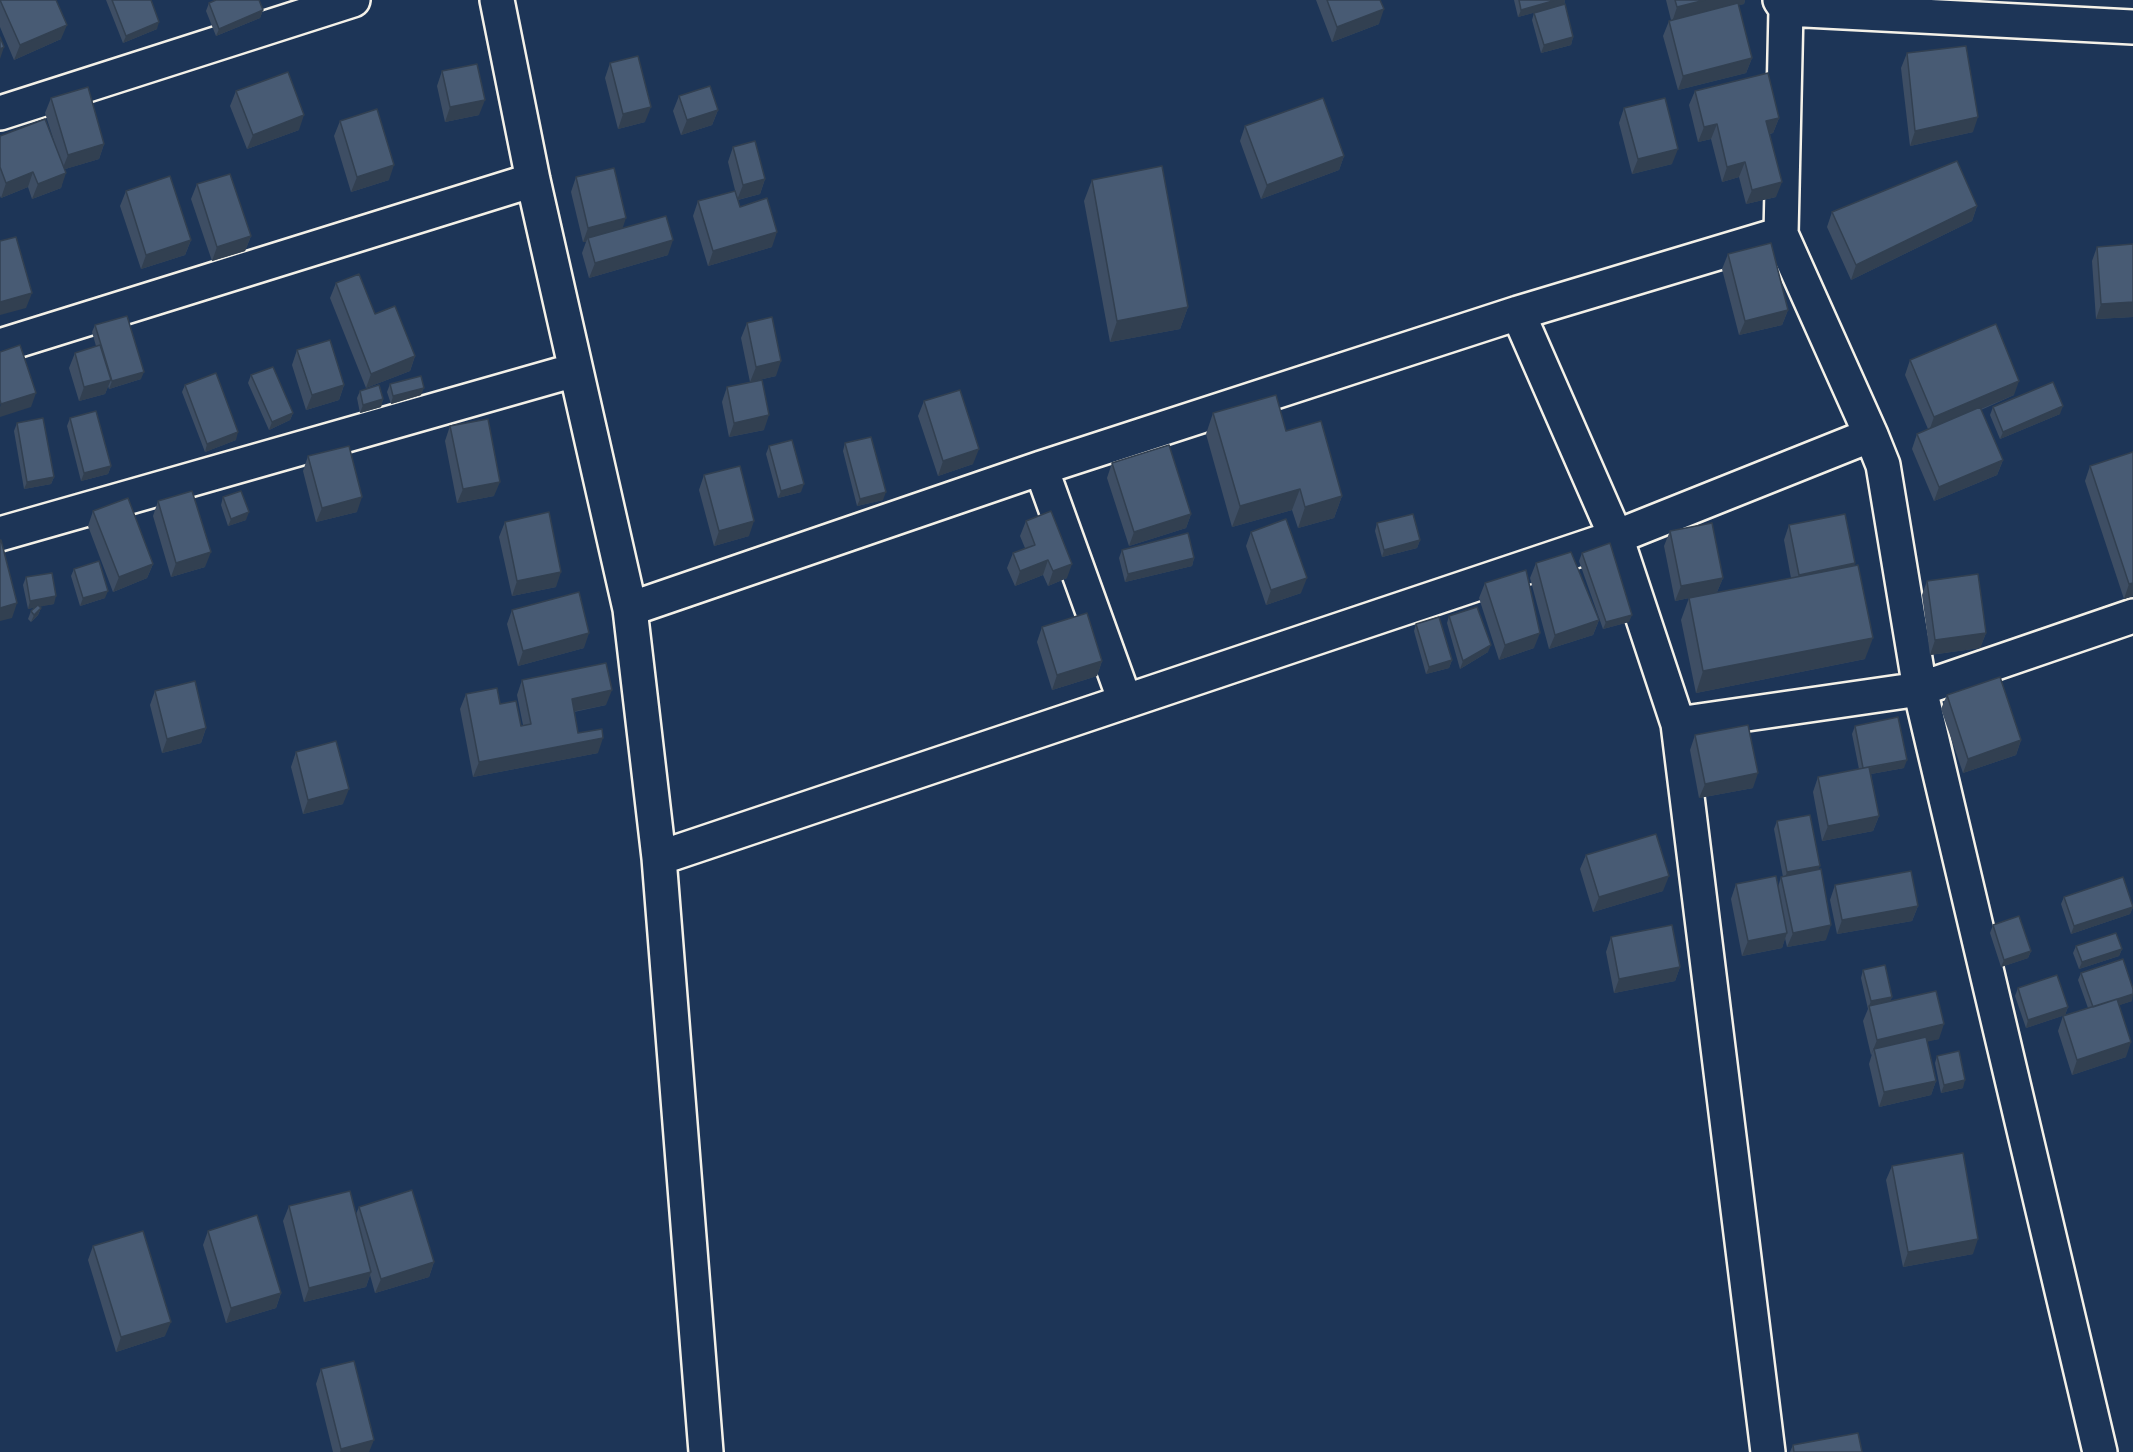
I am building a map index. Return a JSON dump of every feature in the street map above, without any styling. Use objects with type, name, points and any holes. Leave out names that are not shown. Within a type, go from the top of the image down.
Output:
[{"type":"street","points":[[0,113],[353,0]]},
{"type":"street","points":[[497,0],[533,180],[630,609],[659,858],[706,1452]]},
{"type":"street","points":[[2100,1452],[1920,689],[1883,465],[1781,234],[1783,4],[2133,27]]},
{"type":"street","points":[[0,346],[533,180]]},
{"type":"street","points":[[630,609],[1041,468],[1518,312],[1781,234]]},
{"type":"street","points":[[1518,312],[1616,537],[1678,724],[1768,1452]]},
{"type":"street","points":[[0,534],[575,370]]},
{"type":"street","points":[[659,858],[1616,537],[1871,435]]},
{"type":"street","points":[[1041,468],[1125,700]]},
{"type":"street","points":[[1678,724],[1920,689],[2133,616]]},
{"type":"building","points":[[0,0],[56,0],[67,25],[20,45]]},
{"type":"building","points":[[112,0],[151,0],[159,22],[126,36]]},
{"type":"building","points":[[216,0],[259,0],[263,10],[219,29],[209,3]]},
{"type":"building","points":[[1327,0],[1380,0],[1384,9],[1337,27]]},
{"type":"building","points":[[1519,0],[1556,0],[1521,10]]},
{"type":"building","points":[[1675,0],[1705,0],[1677,7]]},
{"type":"building","points":[[1738,3],[1752,58],[1683,76],[1669,21]]},
{"type":"building","points":[[1565,4],[1573,37],[1544,45],[1534,13]]},
{"type":"building","points":[[0,37],[4,47],[0,49]]},
{"type":"building","points":[[1966,46],[1978,117],[1915,131],[1907,53]]},
{"type":"building","points":[[638,56],[651,107],[623,114],[610,63]]},
{"type":"building","points":[[477,64],[485,100],[450,107],[442,71]]},
{"type":"building","points":[[288,72],[304,115],[253,135],[236,91]]},
{"type":"building","points":[[1768,73],[1779,118],[1766,121],[1782,182],[1752,190],[1745,162],[1727,167],[1717,124],[1704,127],[1695,91]]},
{"type":"building","points":[[710,86],[718,110],[687,120],[679,96]]},
{"type":"building","points":[[88,87],[104,144],[68,155],[51,98]]},
{"type":"building","points":[[1323,98],[1344,156],[1267,185],[1245,126]]},
{"type":"building","points":[[1665,98],[1678,149],[1638,159],[1624,108]]},
{"type":"building","points":[[377,109],[394,165],[357,177],[340,121]]},
{"type":"building","points":[[45,119],[66,173],[38,184],[33,172],[6,183],[0,167],[0,136]]},
{"type":"building","points":[[755,141],[765,179],[743,185],[733,147]]},
{"type":"building","points":[[1957,161],[1977,206],[1856,265],[1832,212]]},
{"type":"building","points":[[1162,166],[1188,307],[1117,321],[1092,180]]},
{"type":"building","points":[[614,168],[626,218],[588,228],[576,177]]},
{"type":"building","points":[[230,174],[251,236],[217,247],[197,184]]},
{"type":"building","points":[[170,176],[191,240],[146,255],[126,191]]},
{"type":"building","points":[[735,191],[740,207],[767,198],[777,232],[713,251],[698,201]]},
{"type":"building","points":[[666,216],[673,240],[595,263],[588,238]]},
{"type":"building","points":[[16,237],[32,293],[0,302],[0,241]]},
{"type":"building","points":[[1771,243],[1788,310],[1745,321],[1728,254]]},
{"type":"building","points":[[2133,244],[2133,302],[2101,304],[2097,247]]},
{"type":"building","points":[[359,274],[375,314],[395,306],[415,356],[371,374],[336,283]]},
{"type":"building","points":[[127,316],[144,372],[112,381],[95,325]]},
{"type":"building","points":[[772,317],[781,361],[756,367],[747,323]]},
{"type":"building","points":[[1996,324],[2019,381],[1934,417],[1910,360]]},
{"type":"building","points":[[330,340],[344,385],[312,395],[297,350]]},
{"type":"building","points":[[20,345],[36,393],[1,404],[0,352]]},
{"type":"building","points":[[100,345],[111,380],[84,387],[75,353]]},
{"type":"building","points":[[273,367],[293,413],[272,422],[251,375]]},
{"type":"building","points":[[216,373],[238,432],[207,444],[185,385]]},
{"type":"building","points":[[421,376],[424,388],[393,396],[390,384]]},
{"type":"building","points":[[762,380],[769,415],[734,423],[727,387]]},
{"type":"building","points":[[2053,382],[2063,406],[2003,432],[1993,407]]},
{"type":"building","points":[[379,385],[383,399],[363,405],[360,391]]},
{"type":"building","points":[[960,390],[979,449],[943,461],[924,401]]},
{"type":"building","points":[[1276,395],[1286,431],[1321,421],[1342,496],[1305,507],[1300,489],[1240,506],[1213,413]]},
{"type":"building","points":[[1980,407],[2003,460],[1939,487],[1917,434]]},
{"type":"building","points":[[96,411],[111,466],[84,473],[70,418]]},
{"type":"building","points":[[43,418],[54,477],[27,482],[17,423]]},
{"type":"building","points":[[488,419],[500,482],[463,489],[450,426]]},
{"type":"building","points":[[871,437],[886,492],[860,499],[845,443]]},
{"type":"building","points":[[792,440],[804,484],[781,491],[769,446]]},
{"type":"building","points":[[1169,445],[1191,514],[1134,532],[1112,463]]},
{"type":"building","points":[[349,446],[362,497],[322,508],[308,456]]},
{"type":"building","points":[[2133,452],[2133,583],[2129,584],[2090,466]]},
{"type":"building","points":[[740,466],[754,521],[719,531],[704,475]]},
{"type":"building","points":[[192,491],[211,552],[176,563],[158,501]]},
{"type":"building","points":[[241,491],[249,512],[231,519],[223,497]]},
{"type":"building","points":[[128,498],[153,564],[119,577],[93,511]]},
{"type":"building","points":[[1051,511],[1072,564],[1053,571],[1048,560],[1020,571],[1013,553],[1035,545],[1026,521]]},
{"type":"building","points":[[549,512],[561,572],[517,581],[505,522]]},
{"type":"building","points":[[1413,514],[1420,540],[1384,550],[1377,523]]},
{"type":"building","points":[[1845,514],[1855,563],[1799,575],[1789,525]]},
{"type":"building","points":[[1286,519],[1307,578],[1271,590],[1251,532]]},
{"type":"building","points":[[1712,523],[1723,578],[1681,586],[1670,531]]},
{"type":"building","points":[[1188,533],[1194,558],[1128,574],[1122,550]]},
{"type":"building","points":[[0,540],[17,603],[0,608]]},
{"type":"building","points":[[1610,543],[1632,615],[1606,622],[1582,553]]},
{"type":"building","points":[[1571,552],[1599,620],[1555,635],[1536,563]]},
{"type":"building","points":[[99,561],[108,591],[83,598],[74,569]]},
{"type":"building","points":[[1858,565],[1873,638],[1703,671],[1689,598]]},
{"type":"building","points":[[1526,570],[1540,633],[1505,645],[1485,583]]},
{"type":"building","points":[[52,573],[56,596],[30,601],[26,577]]},
{"type":"building","points":[[1978,574],[1986,633],[1935,640],[1927,581]]},
{"type":"building","points":[[579,592],[589,633],[523,651],[512,610]]},
{"type":"building","points":[[38,605],[41,608],[34,615],[31,611]]},
{"type":"building","points":[[1477,607],[1491,645],[1463,661],[1449,616]]},
{"type":"building","points":[[1087,613],[1102,661],[1057,675],[1042,627]]},
{"type":"building","points":[[1439,617],[1452,660],[1429,667],[1416,624]]},
{"type":"building","points":[[606,663],[612,690],[572,699],[578,733],[602,729],[603,738],[479,762],[466,694],[497,688],[500,704],[516,701],[521,726],[531,724],[522,680]]},
{"type":"building","points":[[2000,677],[2021,740],[1968,759],[1947,695]]},
{"type":"building","points":[[195,681],[206,728],[167,739],[155,691]]},
{"type":"building","points":[[1898,717],[1907,760],[1863,768],[1855,726]]},
{"type":"building","points":[[1748,725],[1758,773],[1705,784],[1695,735]]},
{"type":"building","points":[[336,741],[349,789],[308,800],[296,752]]},
{"type":"building","points":[[1869,767],[1879,816],[1828,826],[1818,777]]},
{"type":"building","points":[[1810,815],[1820,866],[1787,872],[1777,821]]},
{"type":"building","points":[[1656,834],[1669,876],[1599,897],[1586,855]]},
{"type":"building","points":[[1821,869],[1831,925],[1793,933],[1781,877]]},
{"type":"building","points":[[1911,871],[1918,906],[1842,920],[1835,885]]},
{"type":"building","points":[[1776,876],[1787,933],[1748,941],[1736,884]]},
{"type":"building","points":[[2123,877],[2133,907],[2074,926],[2064,897]]},
{"type":"building","points":[[2019,916],[2031,951],[2004,960],[1993,925]]},
{"type":"building","points":[[1672,925],[1680,967],[1619,979],[1611,937]]},
{"type":"building","points":[[2116,933],[2122,949],[2082,962],[2076,946]]},
{"type":"building","points":[[2123,959],[2133,994],[2093,1007],[2081,973]]},
{"type":"building","points":[[1885,965],[1892,997],[1871,1001],[1863,970]]},
{"type":"building","points":[[2057,975],[2068,1007],[2028,1020],[2018,988]]},
{"type":"building","points":[[1936,991],[1944,1024],[1877,1040],[1869,1006]]},
{"type":"building","points":[[2117,999],[2131,1042],[2077,1060],[2063,1016]]},
{"type":"building","points":[[1926,1037],[1936,1081],[1884,1092],[1874,1049]]},
{"type":"building","points":[[1959,1051],[1965,1080],[1944,1085],[1937,1056]]},
{"type":"building","points":[[1963,1153],[1978,1239],[1908,1252],[1892,1166]]},
{"type":"building","points":[[412,1190],[434,1262],[381,1279],[359,1207]]},
{"type":"building","points":[[350,1191],[371,1272],[309,1288],[289,1206]]},
{"type":"building","points":[[257,1215],[281,1293],[231,1308],[208,1231]]},
{"type":"building","points":[[143,1231],[171,1322],[121,1337],[93,1246]]},
{"type":"building","points":[[354,1361],[374,1440],[341,1449],[321,1369]]},
{"type":"building","points":[[1858,1433],[1862,1452],[1794,1452],[1793,1445]]}]
